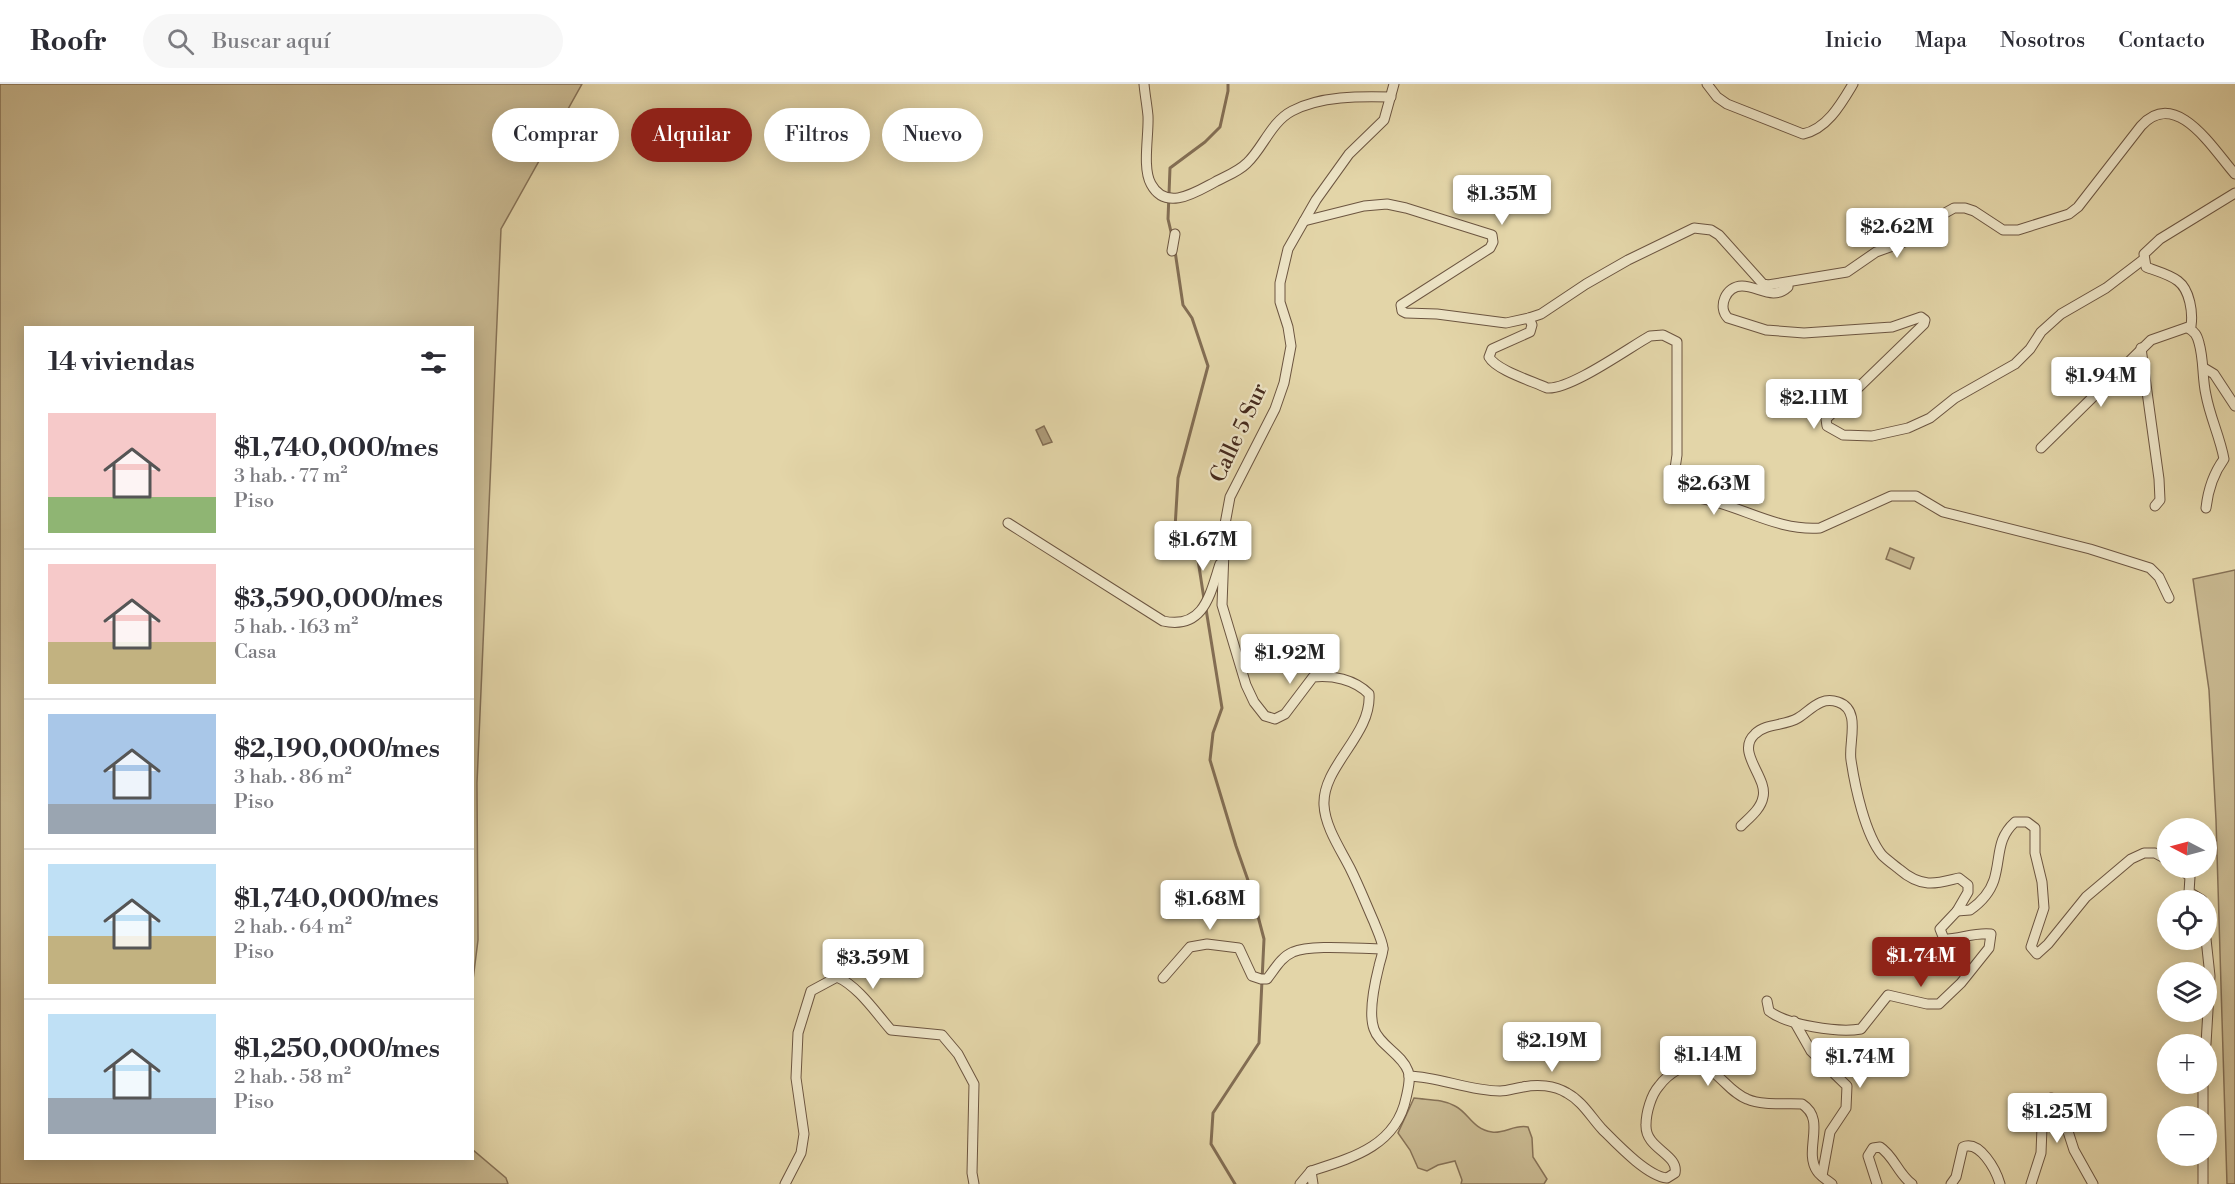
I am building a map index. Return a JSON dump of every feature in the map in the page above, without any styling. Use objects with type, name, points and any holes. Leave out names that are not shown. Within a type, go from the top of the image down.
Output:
[{"type":"street","points":[[1144,84],[1148,116],[1148,178],[1152,186],[1168,198],[1188,196],[1239,170],[1249,162],[1277,123],[1290,111],[1327,100],[1352,96],[1391,97]]},
{"type":"street","name":"Calle 5 Sur","points":[[1383,949],[1363,894],[1332,831],[1324,807],[1326,790],[1370,705],[1369,694],[1362,687],[1330,675],[1313,677],[1285,714],[1275,719],[1265,716],[1254,702],[1246,685],[1225,619],[1222,605],[1224,580],[1222,558],[1224,524],[1230,497],[1275,409],[1284,383],[1291,346],[1280,302],[1281,276],[1288,249],[1316,200],[1349,154],[1384,120],[1394,84]]},
{"type":"street","points":[[1707,84],[1717,97],[1727,104],[1803,134],[1824,123],[1839,108],[1853,84]]},
{"type":"street","points":[[1304,220],[1364,206],[1387,204],[1492,235],[1493,242],[1490,248],[1401,305],[1402,311],[1506,323],[1541,314],[1628,260],[1694,228],[1715,232],[1763,284],[1768,285],[1847,272],[1876,252],[1918,237],[1954,208],[1974,211],[2003,230],[2018,230],[2069,214],[2078,207],[2140,126],[2157,113],[2171,112],[2183,118],[2199,131],[2235,174]]},
{"type":"street","points":[[2041,448],[2141,348],[2151,340],[2192,326],[2193,316],[2188,297],[2181,284],[2146,267],[2144,254],[2154,244],[2235,193]]},
{"type":"street","points":[[1172,251],[1175,234]]},
{"type":"street","points":[[1788,283],[1788,287],[1781,292],[1768,293],[1742,286],[1733,289],[1721,305],[1724,315],[1766,330],[1804,333],[1892,327],[1922,317],[1925,320],[1924,324],[1827,419],[1827,426],[1843,435],[1872,436],[1908,429],[1930,418],[1955,398],[2015,364],[2030,349],[2041,332],[2061,314],[2106,288],[2144,259]]},
{"type":"street","points":[[1529,318],[1532,325],[1530,332],[1492,349],[1489,357],[1499,367],[1547,388],[1572,382],[1650,336],[1664,335],[1677,342],[1677,455],[1673,482],[1680,494],[1712,501],[1779,524],[1808,529],[1820,528],[1891,496],[1916,496],[1943,512],[2090,549],[2150,568],[2159,577],[2169,598]]},
{"type":"street","points":[[2188,328],[2195,333],[2204,368],[2205,391],[2224,459],[2208,492],[2206,508]]},
{"type":"street","points":[[2141,348],[2159,479],[2160,500],[2155,506]]},
{"type":"street","points":[[2204,368],[2214,374],[2235,406]]},
{"type":"street","points":[[1008,523],[1163,621],[1183,622],[1202,611],[1222,558]]},
{"type":"street","points":[[1741,826],[1760,805],[1764,797],[1764,785],[1749,753],[1749,742],[1755,734],[1765,728],[1797,719],[1813,705],[1828,701],[1840,703],[1850,714],[1854,732],[1851,760],[1867,830],[1882,855],[1908,876],[1929,883],[1959,878],[1968,885],[1968,892],[1958,911],[1940,929],[1944,939],[1957,939],[1982,933],[1991,934],[1989,948],[1961,983],[1940,1004],[1927,1004],[1888,994],[1861,1029],[1850,1031],[1777,1017],[1769,1011],[1767,1001]]},
{"type":"street","points":[[1958,911],[1970,910],[1988,892],[1994,879],[2005,830],[2015,822],[2027,822],[2035,828],[2036,853],[2044,908],[2031,947],[2037,954],[2048,944],[2086,897],[2131,860],[2144,853],[2157,854]]},
{"type":"street","points":[[1163,978],[1186,950],[1197,945],[1239,948],[1252,976],[1264,979],[1282,959],[1294,951],[1383,949],[1376,980],[1372,1021],[1374,1031],[1407,1068],[1409,1076],[1404,1104],[1392,1129],[1379,1143],[1361,1154],[1311,1171],[1300,1184]]},
{"type":"street","points":[[2207,950],[2210,976],[2207,1034]]},
{"type":"street","points":[[785,1184],[801,1154],[804,1134],[796,1078],[798,1033],[812,991],[837,977],[858,994],[891,1030],[942,1035],[953,1047],[974,1084],[972,1173],[974,1184]]},
{"type":"street","points":[[1794,1021],[1811,1051],[1846,1086],[1846,1108],[1830,1132],[1822,1176]]},
{"type":"street","points":[[1409,1076],[1429,1077],[1502,1092],[1524,1086],[1544,1085],[1566,1092],[1577,1099],[1636,1162],[1654,1175],[1667,1178],[1675,1173],[1676,1167],[1648,1136],[1646,1127],[1649,1108],[1658,1086],[1675,1072],[1685,1066],[1702,1065],[1730,1089],[1745,1098],[1758,1102],[1802,1104],[1807,1107],[1813,1114],[1815,1122],[1811,1152],[1816,1171],[1832,1184]]},
{"type":"street","points":[[2031,1184],[2041,1153],[2043,1102],[2051,1098],[2056,1099],[2063,1107],[2064,1119],[2074,1150],[2093,1184]]},
{"type":"street","points":[[1952,1184],[1956,1177],[1963,1147],[1970,1145],[1976,1146],[2000,1184]]},
{"type":"street","points":[[1877,1184],[1868,1160],[1869,1153],[1877,1147],[1886,1151],[1901,1174],[1912,1184]]},
{"type":"street","points":[[2203,1166],[2204,1184]]},
{"type":"street","points":[[1311,1171],[1313,1184]]},
{"type":"shaded area","points":[[0,84],[582,84],[569,108],[492,108],[492,162],[538,162],[501,229],[477,783],[478,940],[474,972],[474,326],[24,326],[24,1160],[474,1160],[474,1151],[506,1178],[508,1184],[0,1184]]},
{"type":"shaded area","points":[[1044,426],[1052,442],[1043,445],[1036,430]]},
{"type":"shaded area","points":[[1890,548],[1914,558],[1910,569],[1886,559]]},
{"type":"shaded area","points":[[2235,570],[2235,1184],[2227,1184],[2217,818],[2209,690],[2193,579]]},
{"type":"shaded area","points":[[1414,1098],[1450,1104],[1460,1109],[1480,1128],[1492,1132],[1528,1127],[1532,1138],[1533,1157],[1547,1179],[1544,1184],[1461,1184],[1462,1180],[1455,1161],[1438,1165],[1427,1171],[1418,1168],[1410,1150],[1398,1133]]},
{"type":"waterway","points":[[1172,236],[1168,219],[1170,168],[1205,142],[1220,127],[1228,84]]},
{"type":"waterway","points":[[1175,251],[1183,305],[1192,318],[1208,366],[1178,478],[1175,528],[1196,547],[1204,599]]},
{"type":"waterway","points":[[1206,609],[1222,708],[1213,733],[1210,760],[1250,886],[1264,939],[1259,1043],[1213,1113],[1211,1144],[1235,1184]]}]
